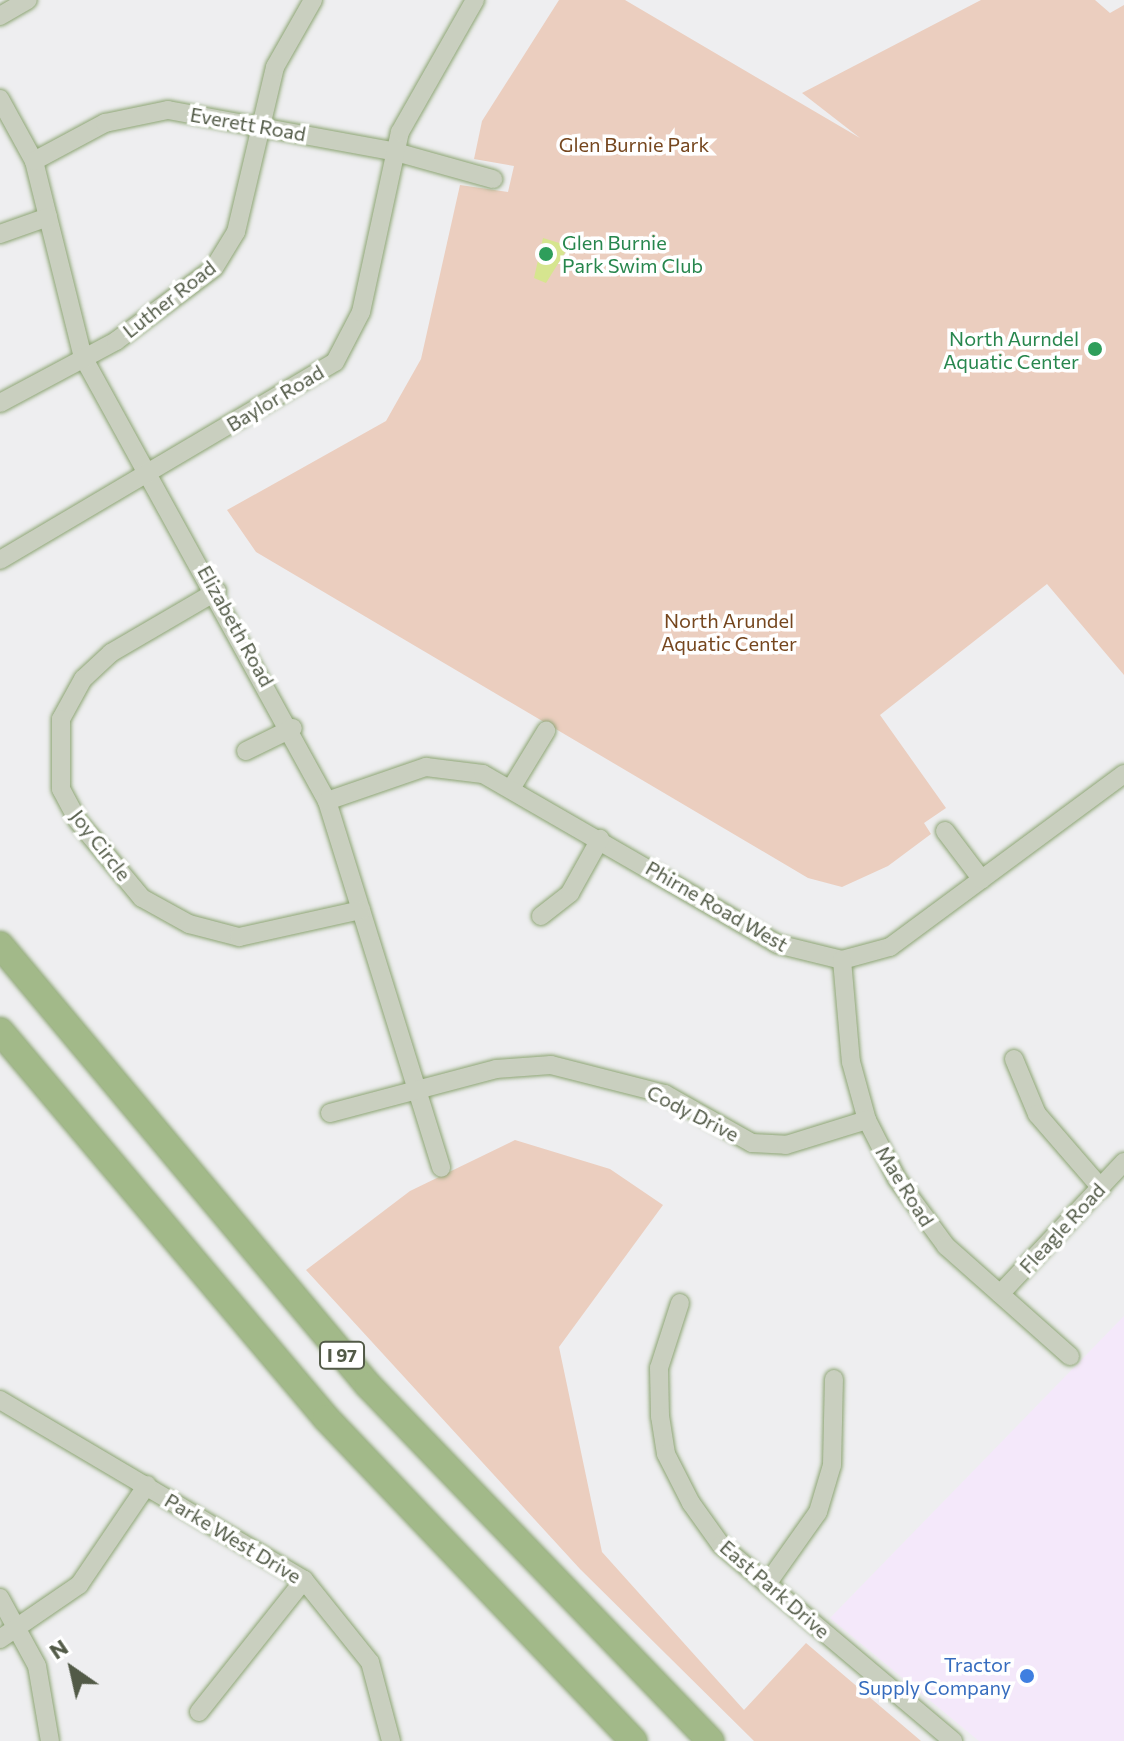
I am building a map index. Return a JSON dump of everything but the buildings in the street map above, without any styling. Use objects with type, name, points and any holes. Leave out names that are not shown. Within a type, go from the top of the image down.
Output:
[{"type":"highway","name":"I 97","points":[[0,945],[368,1385],[710,1741]]},
{"type":"highway","name":"I 97","points":[[0,1031],[326,1418],[634,1741]]},
{"type":"street","points":[[0,16],[28,0]]},
{"type":"street","name":"Luther Road","points":[[0,403],[83,357],[214,268],[236,232],[283,47],[313,0]]},
{"type":"street","name":"Baylor Road","points":[[0,560],[335,362],[361,312],[396,152],[408,113],[475,0]]},
{"type":"street","name":"Elizabeth Road","points":[[0,99],[34,161],[83,357],[293,728],[327,801],[441,1168]]},
{"type":"street","name":"Everett Road","points":[[34,161],[105,123],[144,112],[261,126],[396,152],[493,179]]},
{"type":"street","points":[[0,234],[48,217]]},
{"type":"street","name":"Joy Circle","points":[[217,591],[111,653],[83,679],[61,719],[61,789],[78,821],[142,898],[189,924],[239,937],[361,910]]},
{"type":"street","points":[[246,751],[293,728]]},
{"type":"street","points":[[512,787],[546,731]]},
{"type":"street","name":"Phirne Road West","points":[[327,801],[426,767],[483,774],[512,787],[777,944],[842,960],[890,947],[1124,774]]},
{"type":"street","points":[[945,831],[982,880]]},
{"type":"street","points":[[541,916],[570,893],[600,839]]},
{"type":"street","name":"Mae Road","points":[[842,960],[851,1062],[867,1120],[916,1209],[1000,1294],[1070,1356]]},
{"type":"street","points":[[1014,1059],[1037,1114],[1101,1188]]},
{"type":"street","name":"Cody Drive","points":[[330,1113],[496,1069],[551,1065],[665,1094],[752,1143],[786,1145],[867,1120]]},
{"type":"street","name":"Fleagle Road","points":[[1000,1294],[1124,1162]]},
{"type":"street","name":"East Park Drive","points":[[680,1303],[659,1368],[666,1454],[721,1545],[953,1741]]},
{"type":"street","points":[[767,1584],[818,1512],[832,1465],[834,1379]]},
{"type":"street","name":"Parke West Drive","points":[[0,1400],[304,1580],[370,1662],[391,1741]]},
{"type":"street","points":[[0,1639],[79,1585],[147,1485]]},
{"type":"street","points":[[199,1712],[304,1580]]},
{"type":"street","points":[[0,1598],[20,1628],[44,1690],[50,1741]]},
{"type":"shaded area","points":[[543,238],[569,246],[546,283],[534,278]]},
{"type":"shaded area","points":[[1124,1316],[1124,1741],[979,1741],[830,1618]]},
{"type":"green space","points":[[559,0],[625,0],[860,138],[802,93],[981,0],[1095,0],[1110,13],[1124,5],[1124,675],[1047,584],[880,715],[946,808],[924,823],[931,834],[888,866],[842,887],[808,878],[256,552],[227,510],[386,421],[421,359],[460,185],[508,192],[514,166],[474,159],[482,121]]},
{"type":"green space","points":[[515,1140],[610,1169],[663,1205],[559,1347],[602,1552],[744,1710],[806,1643],[921,1741],[754,1741],[580,1569],[306,1270],[410,1191]]},
{"type":"place","name":"Glen Burnie Park Swim Club","points":[[546,254]]},
{"type":"place","name":"North Aurndel Aquatic Center","points":[[1095,349]]},
{"type":"place","name":"Tractor Supply Company","points":[[1027,1676]]},
{"type":"park label","name":"Glen Burnie Park","points":[[634,144]]},
{"type":"park label","name":"North Arundel Aquatic Center","points":[[729,632]]}]
